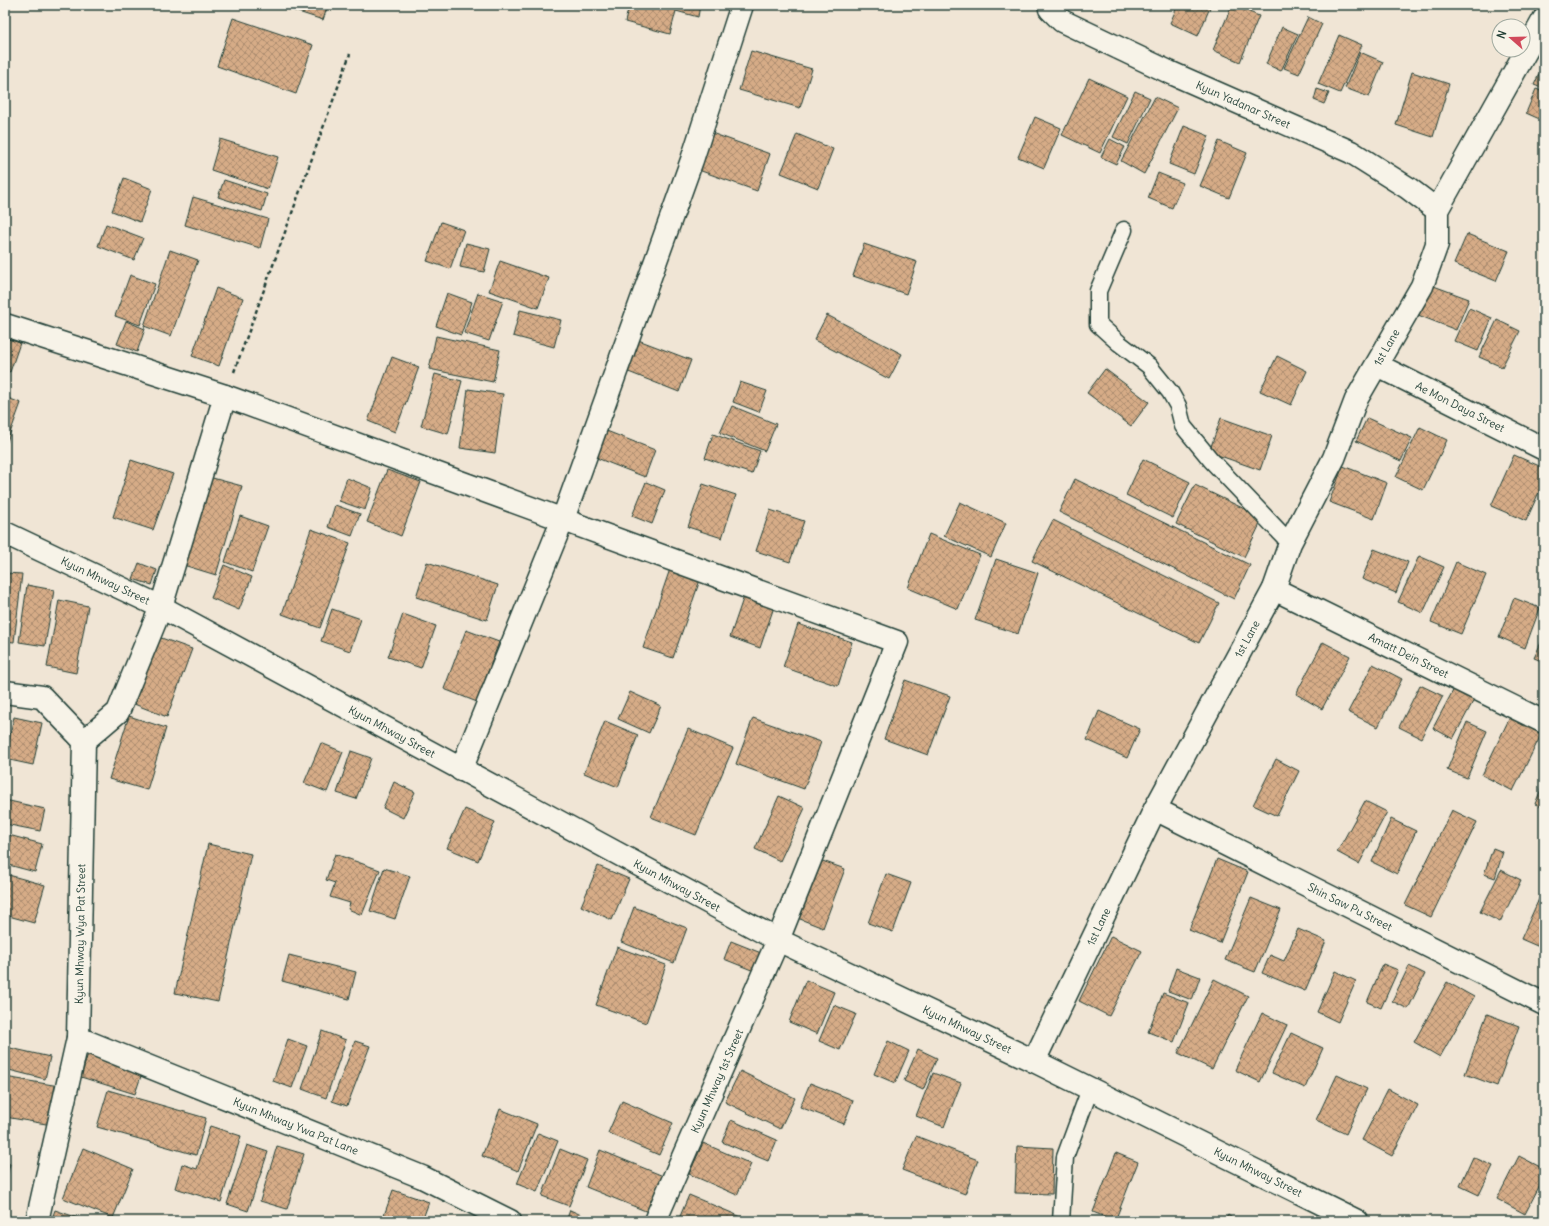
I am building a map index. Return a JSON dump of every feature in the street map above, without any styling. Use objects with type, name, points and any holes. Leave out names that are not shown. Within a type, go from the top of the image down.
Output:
[{"type":"street","points":[[461,770],[562,519],[692,160],[742,5]]},
{"type":"street","name":"Kyun Yadanar Street","points":[[1052,5],[1050,9],[1062,21],[1169,72],[1351,152],[1408,188],[1437,210]]},
{"type":"street","points":[[1437,210],[1544,18]]},
{"type":"street","name":"1st Lane","points":[[1034,1061],[1155,809],[1274,589],[1290,543],[1334,458],[1356,400],[1422,286],[1436,244],[1437,210]]},
{"type":"street","points":[[5,325],[225,396],[562,519]]},
{"type":"street","name":"Ae Mon Daya Street","points":[[1377,365],[1544,449]]},
{"type":"street","points":[[5,692],[42,697],[84,741],[118,712],[161,607],[225,396]]},
{"type":"street","name":"Kyun Mhway 1st Street","points":[[562,519],[897,642],[778,940],[655,1221]]},
{"type":"street","name":"Kyun Mhway Street","points":[[5,533],[161,607],[778,940],[1090,1088],[1357,1221]]},
{"type":"street","name":"Amatt Dein Street","points":[[1274,589],[1544,722]]},
{"type":"street","name":"Kyun Mhway Wya Pat Street","points":[[37,1221],[78,1038],[84,741]]},
{"type":"street","name":"Shin Saw Pu Street","points":[[1155,809],[1544,1004]]},
{"type":"street","name":"Kyun Mhway Ywa Pat Lane","points":[[78,1038],[422,1177],[510,1221]]},
{"type":"lane","points":[[1124,230],[1098,291],[1098,324],[1119,344],[1149,366],[1170,392],[1178,406],[1183,426],[1211,460],[1290,543]]},
{"type":"lane","points":[[1061,1221],[1065,1157],[1090,1088]]},
{"type":"path","points":[[225,396],[350,54]]},
{"type":"building","points":[[290,5],[328,5],[323,20],[289,9]]},
{"type":"building","points":[[629,5],[700,5],[698,17],[676,11],[670,34],[625,22]]},
{"type":"building","points":[[1178,5],[1211,5],[1198,36],[1170,23]]},
{"type":"building","points":[[1232,5],[1259,16],[1240,62],[1213,50]]},
{"type":"building","points":[[1308,17],[1322,24],[1299,74],[1284,68]]},
{"type":"building","points":[[233,18],[313,45],[296,94],[217,66]]},
{"type":"building","points":[[1282,27],[1298,34],[1281,71],[1266,64]]},
{"type":"building","points":[[1339,35],[1362,45],[1340,93],[1318,84]]},
{"type":"building","points":[[751,51],[812,69],[800,108],[739,90]]},
{"type":"building","points":[[1360,52],[1383,62],[1369,97],[1345,88]]},
{"type":"building","points":[[1543,65],[1544,66],[1544,89],[1534,85]]},
{"type":"building","points":[[1412,72],[1449,84],[1433,137],[1396,125]]},
{"type":"building","points":[[1089,78],[1127,96],[1100,153],[1062,135]]},
{"type":"building","points":[[1317,89],[1329,93],[1324,104],[1314,100]]},
{"type":"building","points":[[1536,89],[1544,92],[1544,121],[1526,113]]},
{"type":"building","points":[[1135,91],[1150,98],[1128,144],[1113,137]]},
{"type":"building","points":[[1155,97],[1178,108],[1144,174],[1121,161]]},
{"type":"building","points":[[1035,117],[1061,128],[1044,168],[1018,157]]},
{"type":"building","points":[[1184,126],[1209,136],[1194,174],[1169,164]]},
{"type":"building","points":[[706,131],[770,154],[757,191],[693,168]]},
{"type":"building","points":[[797,134],[833,149],[818,188],[781,173]]},
{"type":"building","points":[[220,139],[278,157],[268,189],[211,170]]},
{"type":"building","points":[[1110,139],[1125,147],[1116,164],[1101,157]]},
{"type":"building","points":[[1219,141],[1247,153],[1229,198],[1200,186]]},
{"type":"building","points":[[1158,173],[1183,183],[1172,208],[1148,198]]},
{"type":"building","points":[[124,178],[152,189],[140,222],[112,211]]},
{"type":"building","points":[[224,180],[267,194],[262,211],[218,197]]},
{"type":"building","points":[[193,197],[268,219],[260,248],[185,225]]},
{"type":"building","points":[[441,222],[464,230],[450,269],[427,261]]},
{"type":"building","points":[[106,224],[143,238],[134,260],[98,246]]},
{"type":"building","points":[[1467,234],[1509,251],[1496,281],[1454,264]]},
{"type":"building","points":[[466,243],[490,249],[484,272],[460,267]]},
{"type":"building","points":[[864,244],[917,262],[906,294],[853,276]]},
{"type":"building","points":[[170,250],[198,260],[171,336],[144,326]]},
{"type":"building","points":[[500,261],[549,278],[538,308],[489,291]]},
{"type":"building","points":[[130,275],[155,284],[140,325],[115,316]]},
{"type":"building","points":[[1431,285],[1469,299],[1456,330],[1418,315]]},
{"type":"building","points":[[216,288],[243,298],[219,366],[192,356]]},
{"type":"building","points":[[447,293],[472,302],[461,335],[436,326]]},
{"type":"building","points":[[478,293],[503,301],[489,341],[464,333]]},
{"type":"building","points":[[1469,308],[1492,318],[1478,351],[1454,341]]},
{"type":"building","points":[[520,310],[561,320],[554,347],[513,336]]},
{"type":"building","points":[[827,315],[902,354],[889,379],[814,340]]},
{"type":"building","points":[[1497,320],[1520,331],[1502,367],[1479,357]]},
{"type":"building","points":[[126,321],[145,329],[137,352],[117,344]]},
{"type":"building","points":[[436,336],[500,350],[493,382],[429,369]]},
{"type":"building","points":[[5,338],[20,343],[10,372],[5,370]]},
{"type":"building","points":[[633,338],[691,360],[679,392],[621,369]]},
{"type":"building","points":[[1277,356],[1307,371],[1291,405],[1260,391]]},
{"type":"building","points":[[392,357],[419,367],[395,432],[368,421]]},
{"type":"building","points":[[1105,369],[1149,402],[1131,426],[1087,393]]},
{"type":"building","points":[[435,374],[462,381],[448,434],[421,426]]},
{"type":"building","points":[[740,382],[767,391],[759,412],[733,402]]},
{"type":"building","points":[[468,389],[503,394],[495,453],[460,448]]},
{"type":"building","points":[[5,397],[21,403],[5,447]]},
{"type":"building","points":[[732,406],[776,424],[765,451],[720,433]]},
{"type":"building","points":[[1221,418],[1272,436],[1260,470],[1209,452]]},
{"type":"building","points":[[1367,418],[1412,438],[1401,461],[1356,441]]},
{"type":"building","points":[[1420,427],[1447,440],[1423,490],[1396,477]]},
{"type":"building","points":[[599,428],[655,450],[645,477],[589,455]]},
{"type":"building","points":[[713,434],[760,451],[752,474],[705,458]]},
{"type":"building","points":[[1514,455],[1544,468],[1544,481],[1526,521],[1491,506]]},
{"type":"building","points":[[1143,459],[1190,482],[1173,518],[1126,495]]},
{"type":"building","points":[[131,460],[173,474],[153,530],[113,517]]},
{"type":"building","points":[[1343,466],[1387,483],[1374,519],[1329,502]]},
{"type":"building","points":[[387,470],[421,482],[401,536],[367,522]]},
{"type":"building","points":[[205,476],[242,486],[216,575],[180,564]]},
{"type":"building","points":[[347,478],[372,488],[365,510],[339,501]]},
{"type":"building","points":[[1075,479],[1250,565],[1234,599],[1059,512]]},
{"type":"building","points":[[646,482],[665,490],[652,524],[632,516]]},
{"type":"building","points":[[703,484],[736,495],[722,538],[688,527]]},
{"type":"building","points":[[1195,485],[1263,518],[1244,557],[1176,524]]},
{"type":"building","points":[[960,502],[1006,523],[991,557],[944,536]]},
{"type":"building","points":[[335,505],[360,514],[352,536],[328,527]]},
{"type":"building","points":[[770,510],[804,521],[790,562],[756,551]]},
{"type":"building","points":[[240,516],[268,526],[252,572],[225,562]]},
{"type":"building","points":[[1053,520],[1219,603],[1199,643],[1032,561]]},
{"type":"building","points":[[311,529],[350,543],[320,628],[282,614]]},
{"type":"building","points":[[929,534],[980,555],[958,609],[908,588]]},
{"type":"building","points":[[1374,549],[1408,562],[1396,593],[1362,579]]},
{"type":"building","points":[[1419,556],[1444,567],[1423,613],[1398,602]]},
{"type":"building","points":[[996,559],[1038,573],[1018,634],[975,620]]},
{"type":"building","points":[[427,562],[498,585],[487,620],[416,597]]},
{"type":"building","points":[[1456,562],[1486,575],[1461,634],[1431,622]]},
{"type":"building","points":[[139,563],[157,570],[152,585],[133,579]]},
{"type":"building","points":[[224,565],[252,577],[239,610],[211,598]]},
{"type":"building","points":[[670,569],[700,580],[673,658],[643,648]]},
{"type":"building","points":[[5,573],[22,574],[14,642],[5,641]]},
{"type":"building","points":[[27,585],[54,590],[45,646],[19,642]]},
{"type":"building","points":[[744,596],[774,607],[760,648],[730,637]]},
{"type":"building","points":[[1514,598],[1540,608],[1525,648],[1499,637]]},
{"type":"building","points":[[59,600],[88,606],[76,673],[47,667]]},
{"type":"building","points":[[332,609],[361,619],[350,651],[321,641]]},
{"type":"building","points":[[403,614],[436,626],[421,668],[388,657]]},
{"type":"building","points":[[798,624],[852,642],[838,686],[783,667]]},
{"type":"building","points":[[466,630],[499,642],[477,702],[444,689]]},
{"type":"building","points":[[153,635],[192,649],[167,717],[129,702]]},
{"type":"building","points":[[1544,636],[1544,662],[1534,658]]},
{"type":"building","points":[[1323,642],[1350,656],[1322,709],[1296,694]]},
{"type":"building","points":[[1373,664],[1402,679],[1378,727],[1348,712]]},
{"type":"building","points":[[1463,672],[1483,683],[1453,739],[1433,728]]},
{"type":"building","points":[[905,680],[950,696],[928,755],[884,739]]},
{"type":"building","points":[[1420,685],[1443,696],[1421,738],[1399,727]]},
{"type":"building","points":[[630,692],[661,706],[649,733],[618,719]]},
{"type":"building","points":[[1099,711],[1140,729],[1127,758],[1087,740]]},
{"type":"building","points":[[1512,713],[1544,729],[1513,791],[1482,775]]},
{"type":"building","points":[[129,716],[166,728],[147,790],[109,779]]},
{"type":"building","points":[[14,717],[42,723],[33,765],[5,759]]},
{"type":"building","points":[[753,718],[821,742],[804,789],[736,764]]},
{"type":"building","points":[[605,721],[638,735],[618,787],[584,773]]},
{"type":"building","points":[[1467,722],[1487,731],[1467,778],[1447,770]]},
{"type":"building","points":[[688,729],[733,748],[696,835],[651,817]]},
{"type":"building","points":[[321,743],[343,752],[327,792],[304,783]]},
{"type":"building","points":[[351,751],[371,758],[356,799],[337,793]]},
{"type":"building","points":[[1276,759],[1299,771],[1277,816],[1253,805]]},
{"type":"building","points":[[394,782],[415,792],[403,818],[383,808]]},
{"type":"building","points":[[1544,782],[1544,808],[1535,804]]},
{"type":"building","points":[[779,796],[805,808],[780,861],[755,849]]},
{"type":"building","points":[[5,800],[45,809],[40,831],[5,824]]},
{"type":"building","points":[[1365,801],[1387,812],[1359,864],[1337,852]]},
{"type":"building","points":[[465,809],[495,822],[478,861],[447,848]]},
{"type":"building","points":[[1452,810],[1477,822],[1431,917],[1405,905]]},
{"type":"building","points":[[1391,819],[1416,831],[1397,874],[1372,862]]},
{"type":"building","points":[[5,834],[42,844],[35,872],[5,864]]},
{"type":"building","points":[[208,844],[251,854],[218,1002],[175,993]]},
{"type":"building","points":[[1493,848],[1503,852],[1495,878],[1484,874]]},
{"type":"building","points":[[335,854],[380,870],[362,915],[348,909],[350,903],[330,897],[335,883],[326,880]]},
{"type":"building","points":[[817,859],[845,869],[823,928],[795,917]]},
{"type":"building","points":[[1217,859],[1248,872],[1220,943],[1189,930]]},
{"type":"building","points":[[598,866],[629,879],[612,920],[581,906]]},
{"type":"building","points":[[384,868],[410,876],[395,919],[370,911]]},
{"type":"building","points":[[1501,870],[1521,880],[1500,922],[1480,912]]},
{"type":"building","points":[[5,874],[45,885],[34,923],[5,915]]},
{"type":"building","points":[[886,874],[911,883],[893,932],[868,923]]},
{"type":"building","points":[[1544,890],[1544,949],[1521,939]]},
{"type":"building","points":[[1251,898],[1281,910],[1255,972],[1225,960]]},
{"type":"building","points":[[634,907],[687,928],[674,963],[621,942]]},
{"type":"building","points":[[1298,929],[1326,941],[1305,991],[1262,973],[1270,955],[1284,961]]},
{"type":"building","points":[[1111,936],[1142,951],[1109,1016],[1079,1001]]},
{"type":"building","points":[[731,941],[761,953],[754,971],[724,959]]},
{"type":"building","points":[[617,947],[666,965],[646,1023],[596,1005]]},
{"type":"building","points":[[289,955],[356,972],[349,999],[282,981]]},
{"type":"building","points":[[1383,964],[1398,970],[1381,1008],[1367,1002]]},
{"type":"building","points":[[1409,966],[1425,974],[1408,1009],[1392,1001]]},
{"type":"building","points":[[1176,968],[1200,977],[1192,1000],[1168,991]]},
{"type":"building","points":[[1335,971],[1356,981],[1338,1022],[1317,1012]]},
{"type":"building","points":[[1214,979],[1248,996],[1212,1069],[1178,1053]]},
{"type":"building","points":[[806,980],[834,992],[817,1034],[789,1022]]},
{"type":"building","points":[[1447,982],[1474,997],[1440,1057],[1414,1042]]},
{"type":"building","points":[[1163,993],[1189,1003],[1174,1042],[1148,1032]]},
{"type":"building","points":[[834,1005],[856,1014],[840,1050],[819,1041]]},
{"type":"building","points":[[1262,1013],[1287,1025],[1260,1082],[1235,1070]]},
{"type":"building","points":[[1487,1014],[1519,1026],[1497,1086],[1465,1074]]},
{"type":"building","points":[[322,1031],[346,1040],[326,1098],[302,1089]]},
{"type":"building","points":[[1291,1033],[1323,1048],[1305,1088],[1272,1073]]},
{"type":"building","points":[[288,1039],[307,1046],[292,1088],[273,1081]]},
{"type":"building","points":[[355,1041],[370,1046],[347,1106],[332,1101]]},
{"type":"building","points":[[888,1041],[909,1051],[895,1083],[874,1074]]},
{"type":"building","points":[[6,1047],[50,1057],[45,1079],[5,1069]]},
{"type":"building","points":[[918,1049],[937,1058],[923,1090],[904,1081]]},
{"type":"building","points":[[89,1050],[144,1067],[135,1094],[81,1077]]},
{"type":"building","points":[[740,1071],[795,1098],[780,1129],[725,1102]]},
{"type":"building","points":[[933,1073],[961,1083],[944,1127],[916,1116]]},
{"type":"building","points":[[1337,1075],[1367,1089],[1346,1134],[1316,1120]]},
{"type":"building","points":[[5,1077],[59,1086],[52,1125],[5,1117]]},
{"type":"building","points":[[810,1083],[853,1100],[844,1124],[800,1107]]},
{"type":"building","points":[[1388,1089],[1418,1105],[1392,1156],[1362,1140]]},
{"type":"building","points":[[108,1090],[206,1118],[196,1155],[97,1127]]},
{"type":"building","points":[[622,1101],[673,1123],[659,1155],[608,1133]]},
{"type":"building","points":[[500,1109],[537,1124],[518,1171],[482,1156]]},
{"type":"building","points":[[731,1120],[777,1140],[768,1161],[722,1142]]},
{"type":"building","points":[[210,1126],[241,1136],[221,1202],[175,1188],[182,1164],[197,1169]]},
{"type":"building","points":[[538,1133],[558,1141],[537,1192],[517,1184]]},
{"type":"building","points":[[916,1136],[978,1160],[965,1194],[902,1170]]},
{"type":"building","points":[[703,1143],[751,1164],[737,1195],[689,1174]]},
{"type":"building","points":[[247,1145],[268,1152],[248,1211],[227,1204]]},
{"type":"building","points":[[277,1146],[304,1154],[287,1209],[260,1201]]},
{"type":"building","points":[[1017,1146],[1053,1148],[1052,1194],[1015,1193]]},
{"type":"building","points":[[83,1148],[133,1169],[113,1218],[63,1198]]},
{"type":"building","points":[[560,1149],[587,1160],[569,1206],[542,1196]]},
{"type":"building","points":[[600,1150],[668,1178],[653,1214],[586,1187]]},
{"type":"building","points":[[1116,1153],[1138,1162],[1115,1221],[1093,1212]]},
{"type":"building","points":[[1519,1156],[1544,1169],[1544,1177],[1525,1214],[1497,1199]]},
{"type":"building","points":[[1473,1157],[1493,1166],[1479,1195],[1460,1186]]},
{"type":"building","points":[[5,1163],[10,1164],[5,1184]]},
{"type":"building","points":[[393,1190],[429,1202],[422,1221],[382,1221]]},
{"type":"building","points":[[689,1195],[751,1221],[678,1221]]},
{"type":"building","points":[[55,1210],[87,1221],[51,1221]]},
{"type":"building","points":[[570,1210],[595,1221],[566,1221]]},
{"type":"building","points":[[1228,1215],[1236,1221],[1224,1221]]}]
